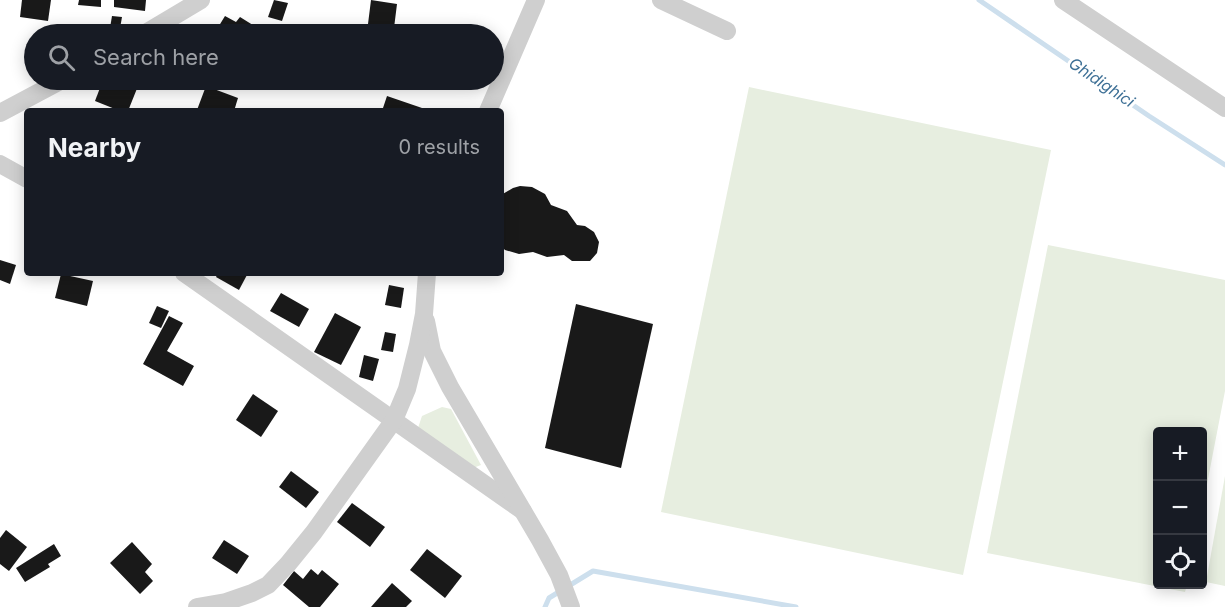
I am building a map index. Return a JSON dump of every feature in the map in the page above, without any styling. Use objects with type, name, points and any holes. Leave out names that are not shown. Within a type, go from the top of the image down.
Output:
[{"type":"street","points":[[161,24],[201,0]]},
{"type":"street","points":[[504,74],[536,0]]},
{"type":"street","points":[[661,0],[727,31]]},
{"type":"street","points":[[1063,0],[1225,108]]},
{"type":"street","points":[[0,112],[43,90]]},
{"type":"street","points":[[489,108],[497,90]]},
{"type":"street","points":[[0,164],[24,177]]},
{"type":"street","points":[[188,276],[299,356],[523,511]]},
{"type":"street","points":[[197,607],[226,603],[268,585],[314,532],[394,420],[407,389],[424,314],[427,276]]},
{"type":"street","points":[[424,314],[432,351],[450,387],[540,540],[570,604]]},
{"type":"shaded area","points":[[749,87],[1051,150],[963,575],[661,512]]},
{"type":"shaded area","points":[[1048,245],[1225,280],[1225,391],[1207,484],[1207,427],[1153,427],[1153,586],[987,553]]},
{"type":"shaded area","points":[[442,407],[451,409],[481,465],[473,468],[418,428],[422,416]]},
{"type":"shaded area","points":[[1225,476],[1225,586],[1207,582]]},
{"type":"shaded area","points":[[1170,589],[1186,589],[1185,592]]},
{"type":"building","points":[[22,0],[51,0],[48,21],[20,17]]},
{"type":"building","points":[[79,0],[101,0],[101,7],[78,5]]},
{"type":"building","points":[[114,0],[146,0],[145,11],[114,7]]},
{"type":"building","points":[[274,0],[288,3],[282,21],[268,17]]},
{"type":"building","points":[[371,0],[397,4],[394,24],[368,24]]},
{"type":"building","points":[[112,16],[122,17],[121,24],[111,24]]},
{"type":"building","points":[[225,16],[236,22],[240,17],[251,24],[220,24]]},
{"type":"building","points":[[99,90],[136,90],[129,108],[112,108],[95,101]]},
{"type":"building","points":[[204,90],[217,90],[238,98],[235,108],[198,108]]},
{"type":"building","points":[[387,96],[422,108],[383,108]]},
{"type":"building","points":[[532,187],[545,194],[551,205],[567,211],[577,225],[585,226],[594,232],[599,242],[597,253],[590,261],[572,261],[564,255],[547,257],[533,252],[519,254],[505,250],[504,193],[513,188]]},
{"type":"building","points":[[0,260],[16,265],[10,284],[0,280]]},
{"type":"building","points":[[60,276],[93,281],[87,306],[55,298]]},
{"type":"building","points":[[216,276],[246,276],[239,290]]},
{"type":"building","points":[[389,285],[404,288],[401,308],[385,305]]},
{"type":"building","points":[[281,293],[309,309],[299,327],[270,311]]},
{"type":"building","points":[[576,304],[653,324],[621,468],[545,448]]},
{"type":"building","points":[[157,306],[169,311],[161,328],[149,323]]},
{"type":"building","points":[[335,313],[361,327],[341,365],[314,352]]},
{"type":"building","points":[[169,316],[183,323],[167,351],[194,366],[183,386],[143,364]]},
{"type":"building","points":[[385,332],[396,334],[393,352],[381,350]]},
{"type":"building","points":[[364,355],[379,359],[373,381],[359,377]]},
{"type":"building","points":[[253,394],[278,411],[261,437],[236,420]]},
{"type":"building","points":[[291,471],[319,492],[306,508],[279,487]]},
{"type":"building","points":[[352,503],[385,527],[370,547],[337,522]]},
{"type":"building","points":[[6,530],[27,547],[9,571],[0,564],[0,538]]},
{"type":"building","points":[[224,540],[249,556],[237,574],[212,558]]},
{"type":"building","points":[[132,542],[152,564],[145,572],[153,581],[140,594],[110,563]]},
{"type":"building","points":[[54,544],[61,556],[48,564],[50,567],[25,582],[16,568]]},
{"type":"building","points":[[427,549],[462,576],[445,598],[410,570]]},
{"type":"building","points":[[311,569],[318,575],[322,570],[339,584],[320,607],[309,607],[283,585],[294,571],[303,579]]},
{"type":"building","points":[[392,583],[412,601],[406,607],[371,607]]},
{"type":"waterway","name":"Ghidighici","points":[[979,0],[1225,165]]},
{"type":"waterway","points":[[545,607],[549,598],[593,571],[796,607]]}]
